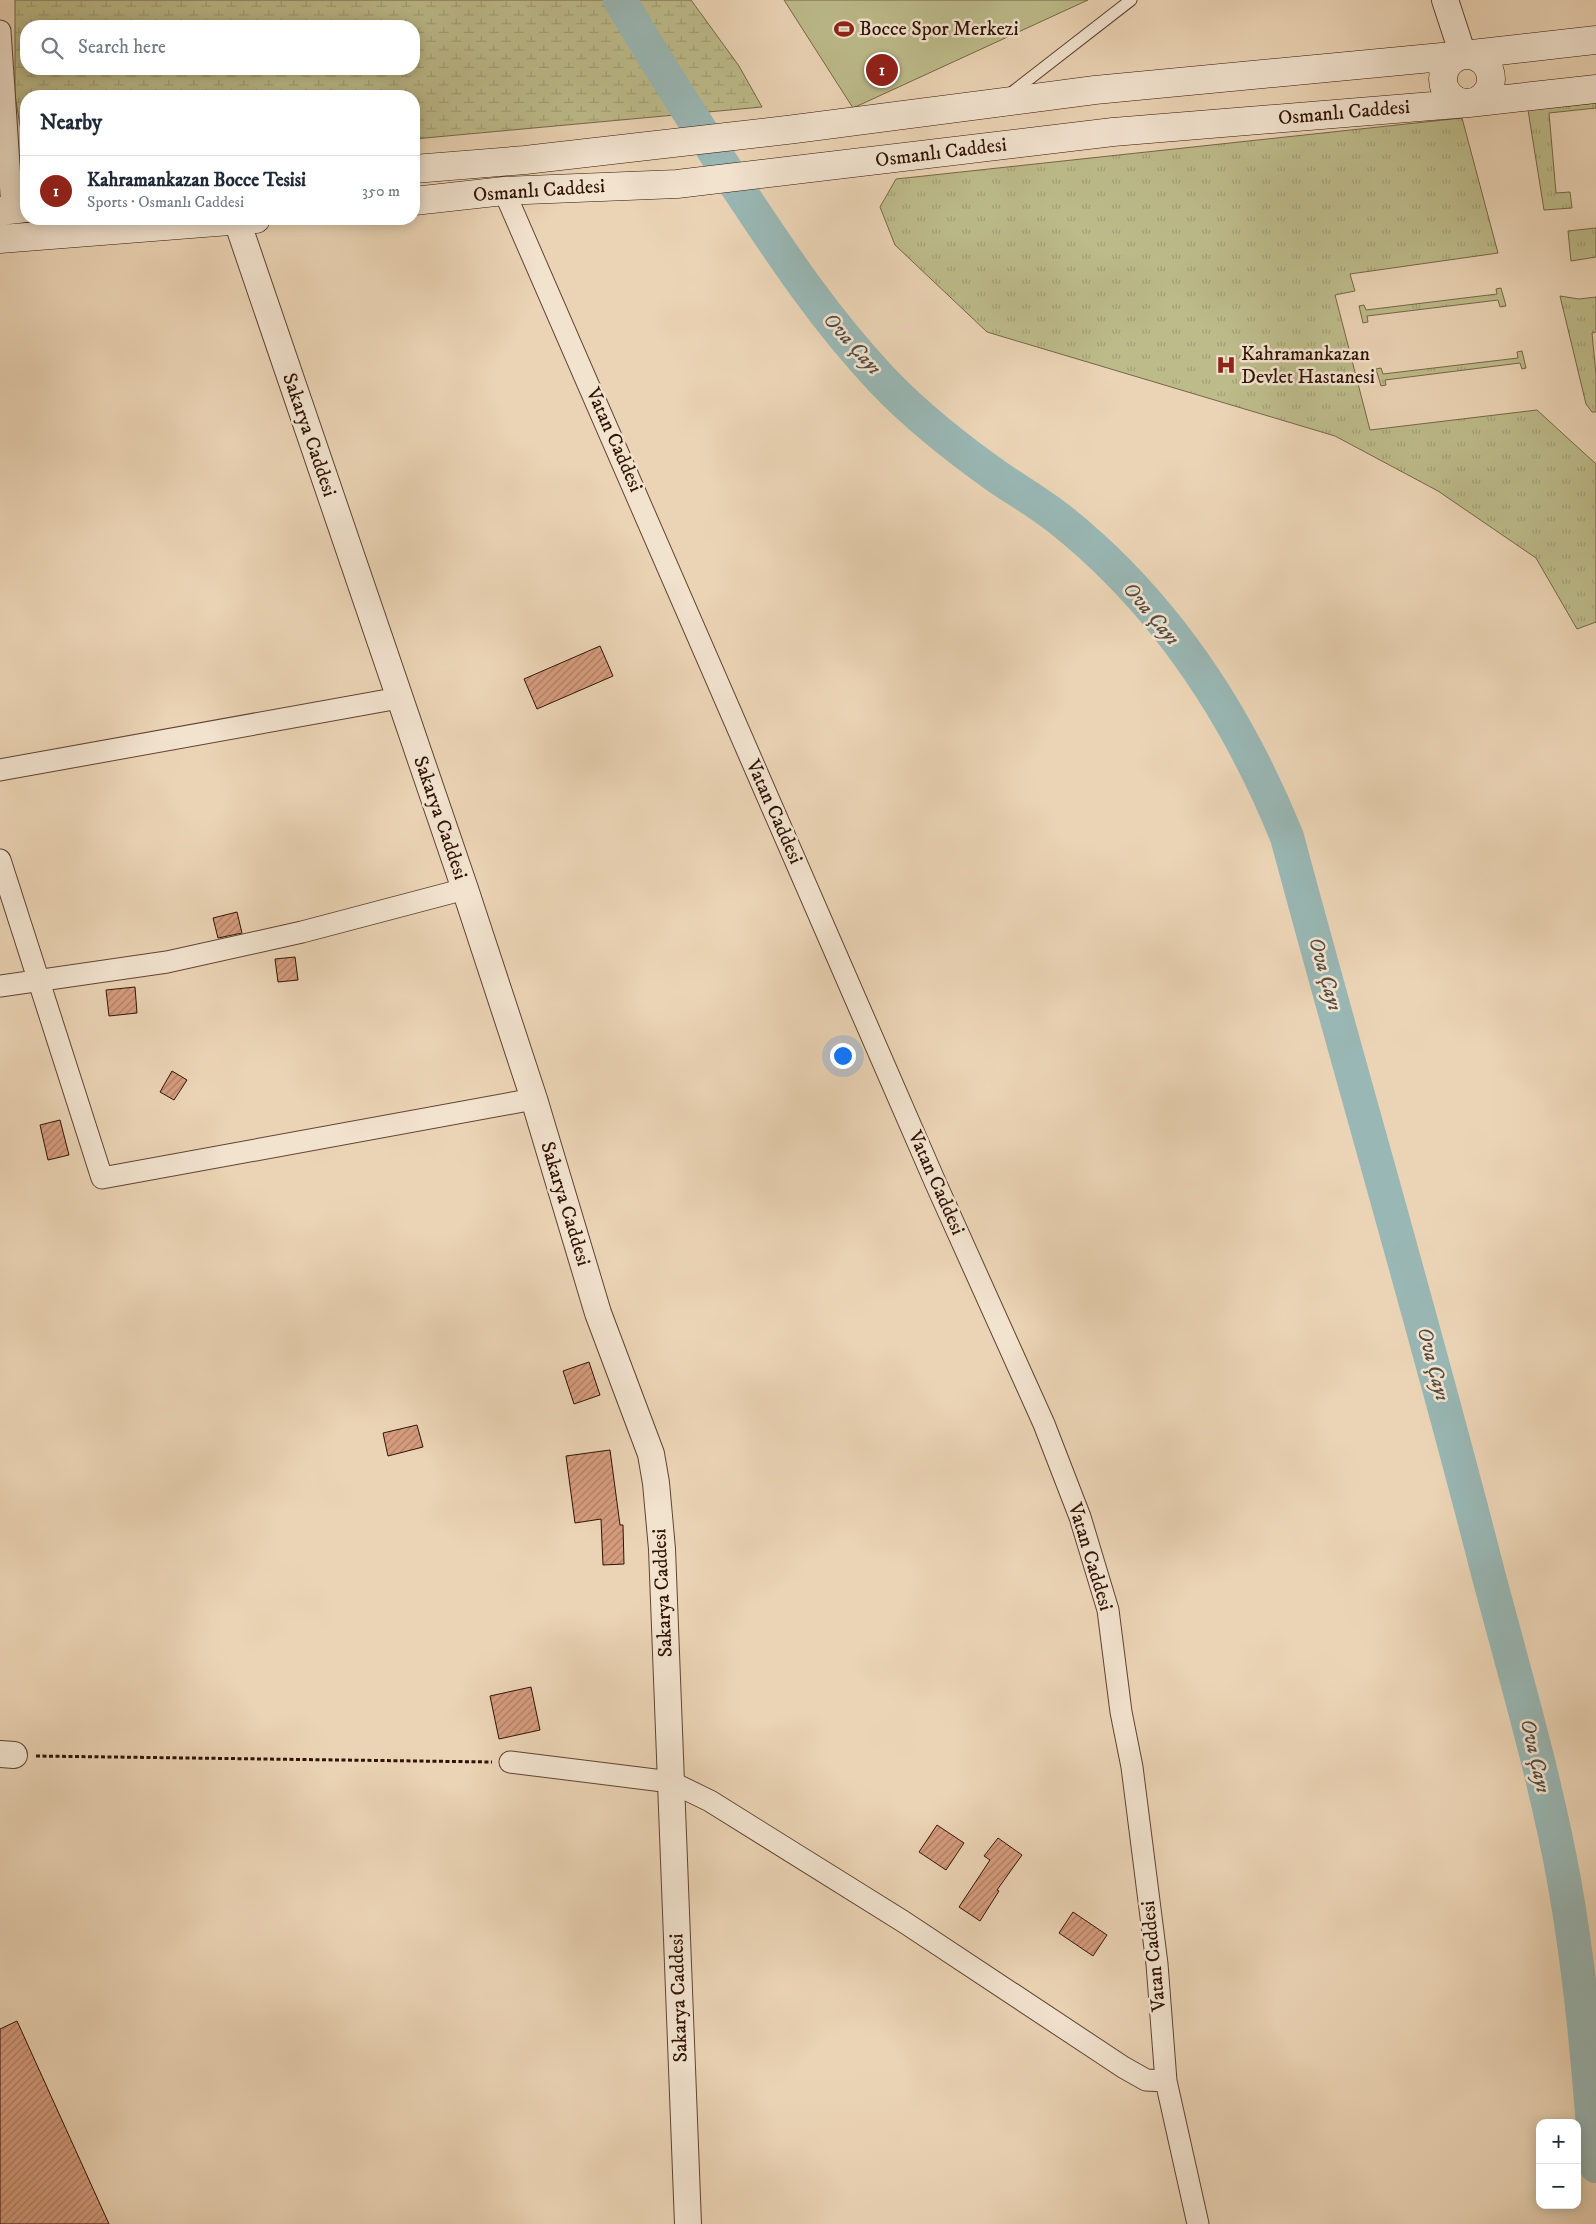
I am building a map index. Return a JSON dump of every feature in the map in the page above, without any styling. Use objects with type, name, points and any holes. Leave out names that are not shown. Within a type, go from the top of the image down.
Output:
[{"type":"main road","name":"Osmanlı Caddesi","points":[[420,169],[525,160],[795,129],[1095,90],[1463,55],[1596,40]]},
{"type":"main road","points":[[1463,55],[1453,60],[1447,66],[1443,81],[1450,96],[1460,102],[1469,103]]},
{"type":"main road","name":"Osmanlı Caddesi","points":[[420,200],[504,191],[677,184],[1114,132],[1469,103],[1596,88]]},
{"type":"main road","points":[[0,239],[181,225]]},
{"type":"street","points":[[1445,0],[1463,55]]},
{"type":"street","points":[[0,31],[13,209]]},
{"type":"street","name":"Vatan Caddesi","points":[[504,191],[932,1175],[1044,1424],[1080,1517],[1108,1610],[1121,1712],[1132,1767],[1157,1964],[1166,2081],[1198,2224]]},
{"type":"street","name":"Sakarya Caddesi","points":[[248,225],[399,698],[534,1099],[598,1313],[651,1454],[656,1483],[662,1549],[688,2224]]},
{"type":"street","points":[[0,770],[399,698]]},
{"type":"street","points":[[0,860],[102,1178],[534,1099]]},
{"type":"street","points":[[0,986],[185,959],[302,932],[464,889]]},
{"type":"street","points":[[510,1762],[671,1782],[710,1801],[904,1922],[1130,2071],[1146,2080],[1166,2081]]},
{"type":"lane","points":[[999,103],[1131,0]]},
{"type":"path","points":[[7,1755],[510,1762]]},
{"type":"green space","points":[[15,0],[691,0],[739,66],[762,107],[420,138],[420,90],[20,90],[20,125],[15,95]]},
{"type":"green space","points":[[784,0],[1088,0],[853,108]]},
{"type":"green space","points":[[1596,103],[1596,108],[1549,113],[1556,193],[1570,192],[1572,208],[1544,210],[1528,110]]},
{"type":"green space","name":"Kahramankazan Devlet Hastanesi","points":[[1462,118],[1498,253],[1350,274],[1355,291],[1335,295],[1370,430],[1537,410],[1596,464],[1596,622],[1577,629],[1536,558],[1438,491],[1335,436],[987,332],[895,245],[880,207],[896,179]]},
{"type":"green space","points":[[1596,228],[1596,257],[1571,261],[1568,231]]},
{"type":"green space","points":[[1501,288],[1506,306],[1500,307],[1498,300],[1367,316],[1368,322],[1363,323],[1359,306],[1364,305],[1366,310],[1497,294],[1496,289]]},
{"type":"green space","points":[[1560,296],[1579,299],[1596,297],[1596,332],[1592,333],[1596,375],[1596,412],[1592,412],[1586,404]]},
{"type":"green space","points":[[1522,351],[1526,368],[1522,369],[1520,363],[1385,380],[1386,385],[1381,386],[1376,369],[1381,368],[1383,374],[1518,358],[1517,352]]},
{"type":"building","points":[[600,646],[613,676],[537,709],[524,679]]},
{"type":"building","points":[[237,912],[242,933],[218,938],[213,918]]},
{"type":"building","points":[[295,957],[298,980],[278,982],[275,959]]},
{"type":"building","points":[[135,987],[137,1013],[109,1016],[106,990]]},
{"type":"building","points":[[172,1071],[187,1080],[174,1100],[160,1092]]},
{"type":"building","points":[[60,1120],[69,1155],[48,1160],[40,1125]]},
{"type":"building","points":[[589,1362],[600,1395],[574,1404],[563,1371]]},
{"type":"building","points":[[417,1425],[423,1447],[388,1456],[383,1433]]},
{"type":"building","points":[[610,1450],[620,1525],[623,1525],[624,1564],[603,1565],[601,1519],[575,1523],[566,1456]]},
{"type":"building","points":[[531,1687],[540,1730],[499,1739],[490,1696]]},
{"type":"building","points":[[937,1825],[964,1843],[946,1870],[919,1852]]},
{"type":"building","points":[[998,1838],[1022,1855],[997,1890],[999,1891],[980,1921],[959,1907],[990,1860],[984,1856]]},
{"type":"building","points":[[1073,1912],[1107,1935],[1093,1956],[1059,1933]]},
{"type":"building","points":[[17,2021],[109,2224],[0,2224],[0,2029]]},
{"type":"waterway","name":"Ova Çayı","points":[[620,0],[721,162],[804,286],[841,334],[895,394],[924,420],[999,478],[1062,521],[1099,553],[1134,588],[1195,665],[1246,748],[1267,792],[1287,837],[1439,1388],[1539,1764],[1564,1880],[1575,1951],[1587,2058],[1596,2166]]},
{"type":"place","name":"Bocce Spor Merkezi","points":[[844,29]]},
{"type":"place","name":"Kahramankazan Bocce Tesisi","points":[[882,70]]},
{"type":"place","name":"Kahramankazan Devlet Hastanesi","points":[[1226,365]]}]
